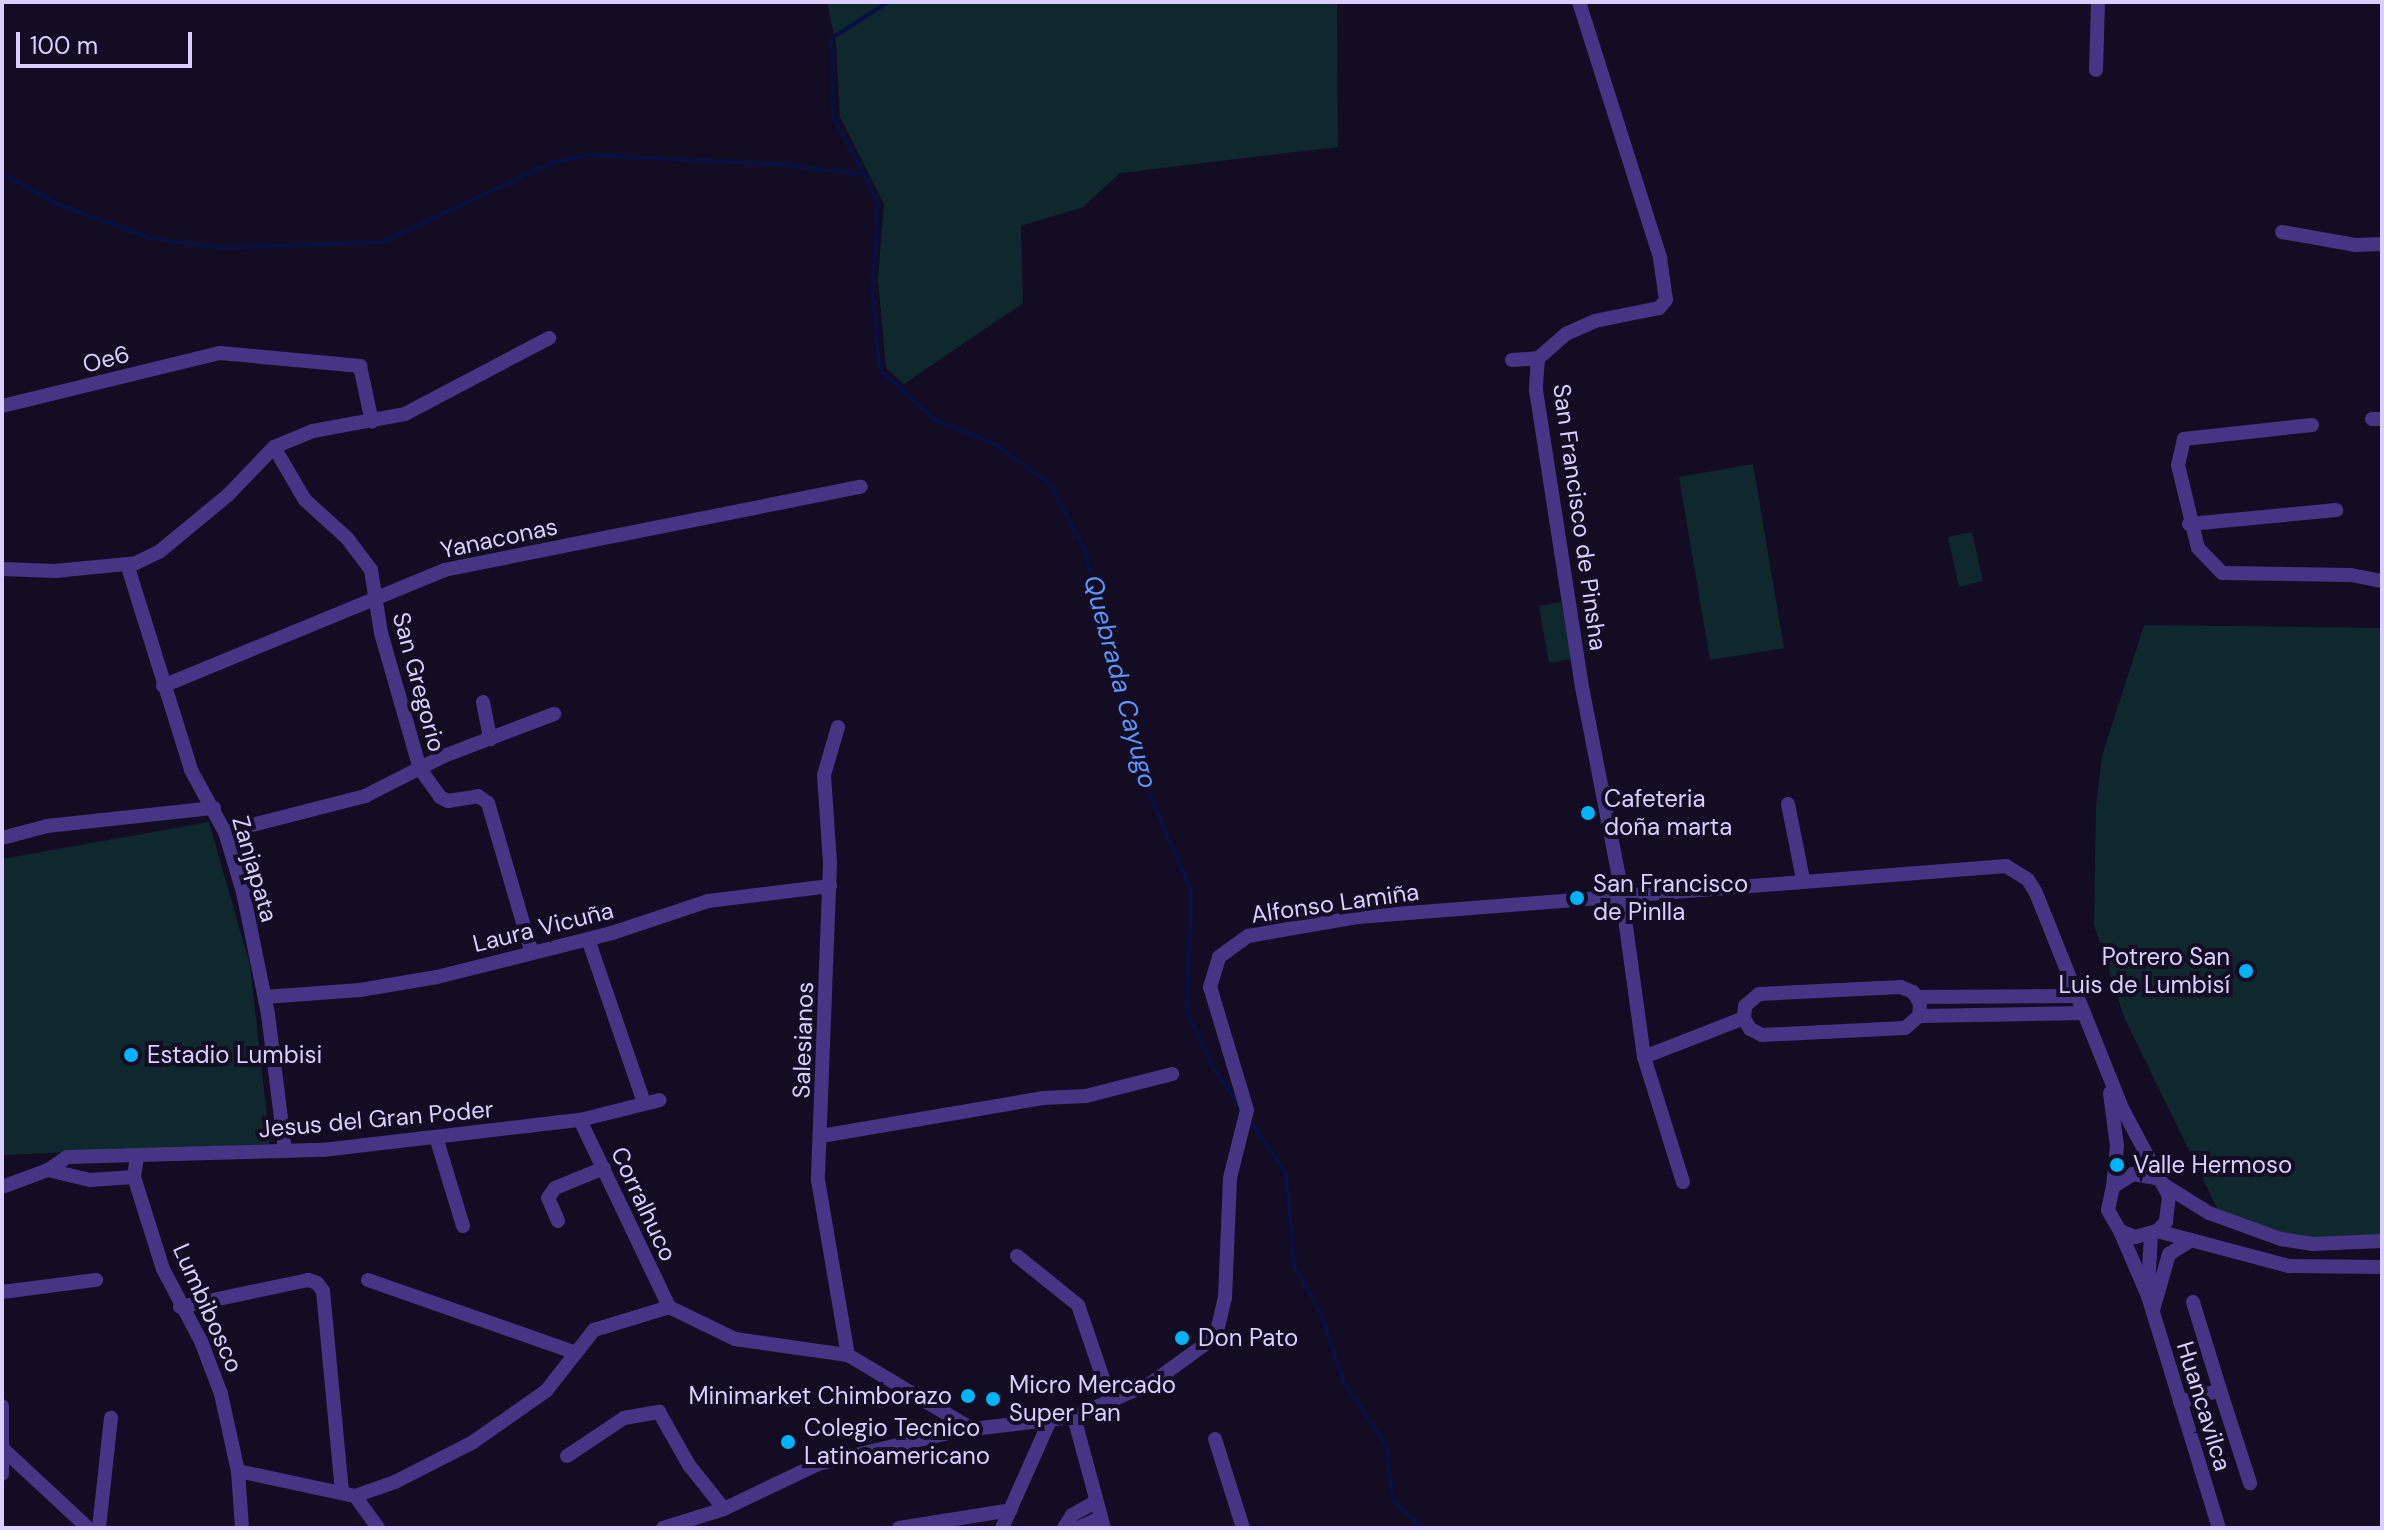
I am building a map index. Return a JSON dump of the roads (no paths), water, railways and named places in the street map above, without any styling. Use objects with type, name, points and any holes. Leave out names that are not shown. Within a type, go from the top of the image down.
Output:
[{"type":"street","name":"San Francisco de Pinsha","points":[[1579,2],[1660,258],[1666,300],[1659,308],[1595,321],[1566,334],[1538,358],[1536,390],[1582,687],[1621,893],[1644,1057],[1683,1182]]},
{"type":"street","points":[[2096,70],[2098,2]]},
{"type":"street","points":[[2282,232],[2355,245],[2382,244]]},
{"type":"street","points":[[2,569],[55,571],[127,564],[159,552],[190,527],[274,447],[313,431],[372,422],[442,398],[549,338]]},
{"type":"street","name":"Oe6","points":[[2,406],[220,353],[360,366],[372,422]]},
{"type":"street","points":[[1512,360],[1538,358]]},
{"type":"street","points":[[2312,425],[2184,439],[2178,465],[2189,524],[2207,561],[2222,573],[2351,575],[2382,581]]},
{"type":"street","name":"San Gregorio","points":[[274,447],[305,500],[360,552],[375,583],[374,599],[420,769],[440,797],[448,801],[478,796],[488,803],[532,953]]},
{"type":"street","name":"Yanaconas","points":[[163,686],[444,570],[861,487]]},
{"type":"street","points":[[2189,524],[2336,510]]},
{"type":"street","name":"Zanjapata","points":[[127,564],[191,770],[225,832],[265,997],[285,1151]]},
{"type":"street","points":[[483,702],[490,739]]},
{"type":"street","points":[[225,832],[365,796],[420,769],[554,714]]},
{"type":"street","name":"Salesianos","points":[[838,727],[824,775],[830,886],[818,1180],[848,1355]]},
{"type":"street","points":[[1788,804],[1803,879]]},
{"type":"street","points":[[3,833],[214,808]]},
{"type":"street","name":"Alfonso Lamiña","points":[[663,1528],[691,1524],[818,1464],[972,1429],[1074,1417],[1153,1382],[1216,1336],[1225,1298],[1230,1178],[1246,1117],[1210,987],[1212,972],[1229,945],[1248,936],[1358,917],[1621,893],[2006,866],[2028,880],[2036,893],[2094,1039],[2159,1181]]},
{"type":"street","name":"Laura Vicuña","points":[[265,997],[360,990],[588,939],[708,901],[830,886]]},
{"type":"street","points":[[588,939],[643,1100]]},
{"type":"street","points":[[2077,996],[1918,997],[1901,987],[1765,993],[1749,1001],[1744,1018],[1750,1029],[1762,1035],[1905,1028],[1919,1016],[2084,1013]]},
{"type":"street","points":[[1918,997],[1919,1016]]},
{"type":"street","points":[[1644,1057],[1744,1018]]},
{"type":"street","name":"Alfonso Lamiña","points":[[2094,1039],[2115,1122],[2113,1187]]},
{"type":"street","points":[[821,1136],[1043,1098],[1086,1096],[1172,1074]]},
{"type":"street","name":"Jesus del Gran Poder","points":[[2,1187],[48,1170],[67,1157],[285,1151],[436,1137],[580,1120],[643,1100],[660,1100]]},
{"type":"street","name":"Corralhuco","points":[[580,1120],[669,1307]]},
{"type":"street","points":[[436,1137],[463,1226]]},
{"type":"street","name":"Lumbibosco","points":[[137,1156],[134,1177],[180,1307],[201,1341],[221,1394],[238,1471],[242,1528]]},
{"type":"street","points":[[558,1221],[548,1198],[555,1188],[604,1168]]},
{"type":"street","points":[[48,1170],[90,1180],[134,1177]]},
{"type":"street","points":[[2382,1241],[2313,1244],[2281,1239],[2209,1213],[2159,1181],[2133,1174],[2113,1187],[2108,1210],[2120,1231],[2135,1237],[2154,1233],[2289,1266],[2382,1267]]},
{"type":"street","points":[[2154,1233],[2170,1209],[2159,1181]]},
{"type":"street","name":"Huancavilca","points":[[2120,1231],[2148,1296],[2219,1528]]},
{"type":"street","name":"Huancavilca","points":[[2148,1296],[2154,1233]]},
{"type":"street","points":[[2152,1314],[2169,1254],[2191,1240]]},
{"type":"street","points":[[1017,1256],[1078,1305],[1111,1402]]},
{"type":"street","points":[[2,1292],[96,1280]]},
{"type":"street","points":[[180,1307],[308,1280],[317,1283],[323,1291],[348,1495],[378,1528]]},
{"type":"street","points":[[368,1280],[574,1352]]},
{"type":"street","points":[[2193,1302],[2250,1483]]},
{"type":"street","points":[[238,1471],[348,1495],[473,1442],[546,1391],[594,1330],[669,1307],[735,1339],[848,1355],[972,1429]]},
{"type":"street","points":[[2180,1402],[2220,1390]]},
{"type":"street","points":[[2,1406],[2,1474]]},
{"type":"street","points":[[567,1456],[624,1418],[659,1412],[689,1465],[724,1509]]},
{"type":"street","points":[[1074,1417],[1102,1523],[1078,1528]]},
{"type":"street","points":[[99,1528],[111,1418]]},
{"type":"street","points":[[1002,1528],[1050,1420]]},
{"type":"street","points":[[1215,1439],[1243,1528]]},
{"type":"street","points":[[3,1449],[88,1528]]},
{"type":"street","points":[[1064,1528],[1072,1515],[1095,1502]]},
{"type":"street","points":[[899,1528],[1011,1510]]},
{"type":"waterway","name":"Quebrada Cayugo","points":[[888,2],[832,38],[833,116],[878,202],[872,292],[880,370],[935,420],[993,443],[1049,483],[1084,548],[1139,769],[1192,893],[1187,1012],[1213,1067],[1240,1107]]},
{"type":"waterway","points":[[2,174],[64,207],[151,238],[223,248],[382,242],[556,161],[589,155],[776,164],[863,174]]},
{"type":"waterway","name":"Quebrada Cayugo","points":[[1250,1121],[1286,1173],[1294,1265],[1323,1318],[1345,1384],[1386,1445],[1393,1500],[1422,1528]]},
{"type":"place","name":"Cafeteria doña marta","points":[[1588,813]]},
{"type":"place","name":"San Francisco de Pinlla","points":[[1577,898]]},
{"type":"place","name":"Potrero San Luis de Lumbisí","points":[[2246,971]]},
{"type":"place","name":"Estadio Lumbisi","points":[[131,1055]]},
{"type":"place","name":"Valle Hermoso","points":[[2117,1165]]},
{"type":"place","name":"Don Pato","points":[[1182,1338]]},
{"type":"place","name":"Minimarket Chimborazo","points":[[968,1396]]},
{"type":"place","name":"Micro Mercado Super Pan","points":[[993,1399]]},
{"type":"place","name":"Colegio Tecnico Latinoamericano","points":[[788,1442]]}]
